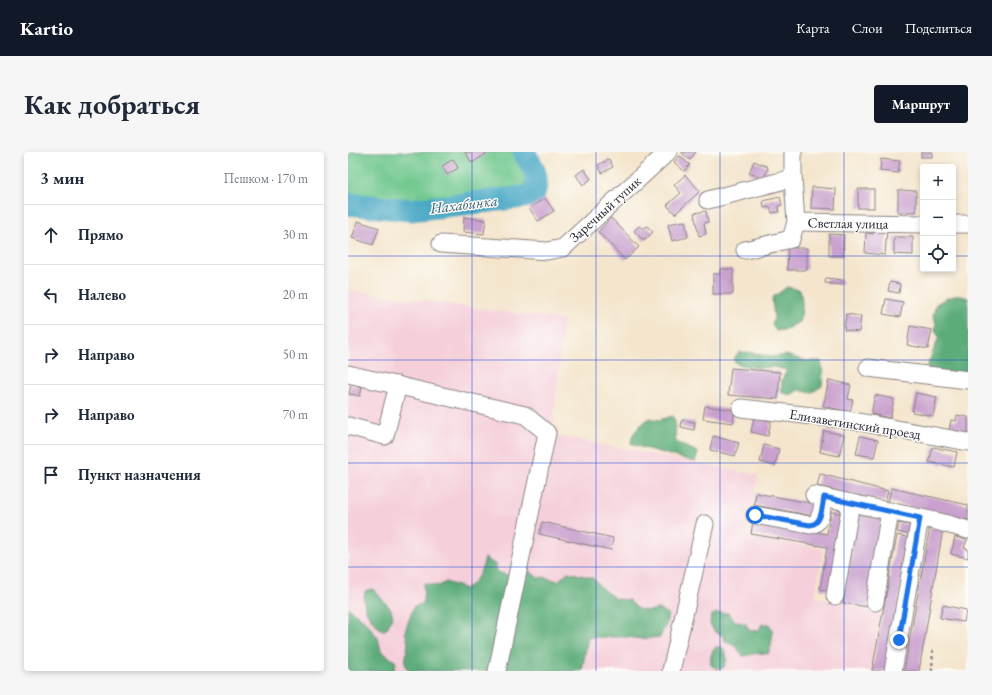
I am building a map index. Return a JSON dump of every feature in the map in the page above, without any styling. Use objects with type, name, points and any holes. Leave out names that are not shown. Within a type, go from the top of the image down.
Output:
[{"type":"street","name":"Заречный тупик","points":[[441,244],[547,251],[563,248],[668,152]]},
{"type":"street","name":"Светлая улица","points":[[793,152],[796,222],[920,224]]},
{"type":"street","points":[[708,200],[793,178]]},
{"type":"street","points":[[745,250],[791,239],[796,222]]},
{"type":"street","points":[[956,224],[968,224]]},
{"type":"street","points":[[868,368],[968,380]]},
{"type":"street","points":[[348,374],[525,415],[546,433],[497,671]]},
{"type":"street","points":[[348,426],[385,436],[398,385]]},
{"type":"street","name":"Елизаветинский проезд","points":[[741,408],[848,420],[968,442]]},
{"type":"street","points":[[755,515],[810,525],[815,524],[819,521],[819,496],[851,502],[968,530]]},
{"type":"street","points":[[835,596],[851,502]]},
{"type":"street","points":[[875,602],[890,511]]},
{"type":"street","points":[[893,671],[920,518]]},
{"type":"street","points":[[671,671],[705,524]]},
{"type":"path","points":[[932,647],[932,671]]},
{"type":"shaded area","points":[[348,290],[563,320],[553,435],[758,475],[748,535],[823,549],[815,597],[880,613],[870,671],[348,671]]},
{"type":"green space","points":[[348,152],[517,152],[526,170],[526,185],[517,192],[493,190],[443,199],[397,200],[348,195]]},
{"type":"green space","points":[[787,287],[800,290],[802,306],[799,322],[785,330],[776,331],[772,324],[774,318],[772,298]]},
{"type":"green space","points":[[958,295],[968,298],[968,374],[928,371],[928,364],[939,337],[935,330],[936,323],[933,316],[936,304],[947,298]]},
{"type":"green space","points":[[739,352],[755,353],[771,357],[786,355],[807,361],[821,361],[823,371],[822,386],[811,393],[799,390],[791,395],[782,393],[782,380],[787,370],[773,367],[759,368],[737,364],[733,359]]},
{"type":"green space","points":[[673,416],[675,422],[676,442],[698,453],[695,462],[631,443],[635,431],[649,418],[659,420]]},
{"type":"green space","points":[[485,558],[496,565],[497,572],[517,578],[522,569],[531,572],[538,578],[544,577],[558,581],[568,572],[593,578],[602,589],[616,599],[629,600],[638,609],[649,611],[658,609],[668,614],[666,625],[660,637],[642,639],[627,637],[588,637],[582,671],[410,671],[407,669],[405,663],[408,643],[405,631],[414,606],[423,604],[424,583],[439,586],[446,582],[466,589],[473,583],[478,575]]},
{"type":"green space","points":[[373,589],[391,609],[393,617],[387,628],[383,631],[370,618],[364,605],[365,591]]},
{"type":"green space","points":[[348,608],[365,621],[378,638],[381,651],[396,662],[394,671],[348,671]]},
{"type":"green space","points":[[716,613],[728,613],[735,621],[746,624],[750,631],[759,630],[762,624],[769,624],[773,632],[768,654],[759,653],[743,656],[736,647],[727,642],[723,636],[715,632],[710,624],[711,616]]},
{"type":"green space","points":[[716,647],[722,647],[726,655],[726,662],[723,668],[717,669],[711,665],[711,655]]},
{"type":"building","points":[[465,152],[485,152],[486,154],[472,163]]},
{"type":"building","points":[[682,152],[696,152],[690,160]]},
{"type":"building","points":[[921,152],[932,152],[932,157],[921,157]]},
{"type":"building","points":[[680,156],[690,165],[684,171],[674,162]]},
{"type":"building","points":[[453,159],[458,168],[447,175],[442,166]]},
{"type":"building","points":[[609,159],[613,167],[602,173],[598,165]]},
{"type":"building","points":[[881,159],[900,161],[898,173],[880,171]]},
{"type":"building","points":[[754,161],[768,167],[764,179],[749,173]]},
{"type":"building","points":[[584,169],[591,179],[583,185],[576,175]]},
{"type":"building","points":[[685,175],[700,191],[675,214],[667,205],[681,193],[674,185]]},
{"type":"building","points":[[812,187],[836,189],[835,209],[811,208]]},
{"type":"building","points":[[858,189],[874,189],[874,208],[858,208]]},
{"type":"building","points":[[898,190],[916,191],[916,212],[898,212]]},
{"type":"building","points":[[780,197],[782,205],[778,206],[779,212],[772,213],[770,207],[764,208],[763,201]]},
{"type":"building","points":[[545,198],[554,211],[538,221],[529,208]]},
{"type":"building","points":[[706,211],[708,222],[704,223],[706,234],[699,236],[694,213]]},
{"type":"building","points":[[464,217],[486,220],[484,234],[463,232]]},
{"type":"building","points":[[611,218],[639,247],[625,260],[598,232]]},
{"type":"building","points":[[358,221],[379,228],[373,245],[352,238]]},
{"type":"building","points":[[685,221],[688,237],[672,241],[668,224]]},
{"type":"building","points":[[639,226],[643,229],[647,226],[653,232],[644,241],[634,231]]},
{"type":"building","points":[[874,229],[887,230],[885,255],[865,253],[866,233],[873,234]]},
{"type":"building","points":[[829,234],[844,235],[843,256],[829,256]]},
{"type":"building","points":[[894,237],[913,237],[913,255],[894,254]]},
{"type":"building","points":[[788,248],[807,248],[807,270],[787,270]]},
{"type":"building","points":[[720,269],[733,269],[733,294],[713,294],[713,274],[720,274]]},
{"type":"building","points":[[826,278],[842,280],[842,285],[825,283]]},
{"type":"building","points":[[890,282],[900,284],[899,293],[888,291]]},
{"type":"building","points":[[886,299],[903,302],[900,317],[883,314]]},
{"type":"building","points":[[846,314],[861,316],[859,332],[844,330]]},
{"type":"building","points":[[910,326],[932,330],[928,349],[907,345]]},
{"type":"building","points":[[731,368],[780,372],[778,399],[728,395]]},
{"type":"building","points":[[829,380],[851,385],[848,399],[853,400],[850,412],[823,406]]},
{"type":"building","points":[[351,385],[362,387],[360,396],[349,394]]},
{"type":"building","points":[[916,393],[937,397],[933,416],[912,412]]},
{"type":"building","points":[[875,395],[894,399],[890,418],[871,414]]},
{"type":"building","points":[[705,406],[734,410],[733,423],[703,419]]},
{"type":"building","points":[[957,415],[968,417],[968,435],[949,431],[951,420],[956,421]]},
{"type":"building","points":[[754,418],[771,421],[768,436],[751,432]]},
{"type":"building","points":[[682,420],[695,422],[694,430],[681,427]]},
{"type":"building","points":[[824,431],[844,435],[839,456],[820,452]]},
{"type":"building","points":[[713,436],[739,443],[735,456],[710,450]]},
{"type":"building","points":[[860,436],[878,440],[874,457],[856,454]]},
{"type":"building","points":[[764,445],[779,449],[775,466],[760,462]]},
{"type":"building","points":[[933,447],[957,452],[954,467],[929,462]]},
{"type":"building","points":[[820,474],[888,491],[885,502],[817,486]]},
{"type":"building","points":[[891,488],[968,505],[968,520],[888,502]]},
{"type":"building","points":[[756,493],[816,504],[814,516],[754,505]]},
{"type":"building","points":[[831,512],[843,514],[830,591],[820,589],[827,547],[751,534],[753,521],[827,534]]},
{"type":"building","points":[[858,514],[882,518],[868,607],[843,603]]},
{"type":"building","points":[[542,522],[613,538],[611,550],[539,534]]},
{"type":"building","points":[[899,523],[914,526],[912,535],[897,532]]},
{"type":"building","points":[[930,527],[943,529],[919,671],[904,671]]},
{"type":"building","points":[[897,535],[910,538],[886,671],[872,671]]},
{"type":"building","points":[[955,537],[967,540],[964,548],[968,549],[968,558],[951,554]]},
{"type":"building","points":[[943,605],[966,610],[964,622],[940,618]]},
{"type":"waterway","name":"Нахабинка","points":[[348,204],[411,210],[524,197],[534,194],[536,187],[535,172],[524,152]]},
{"type":"route","points":[[755,515],[810,525],[815,524],[819,521],[824,497],[920,518],[899,640]]}]
